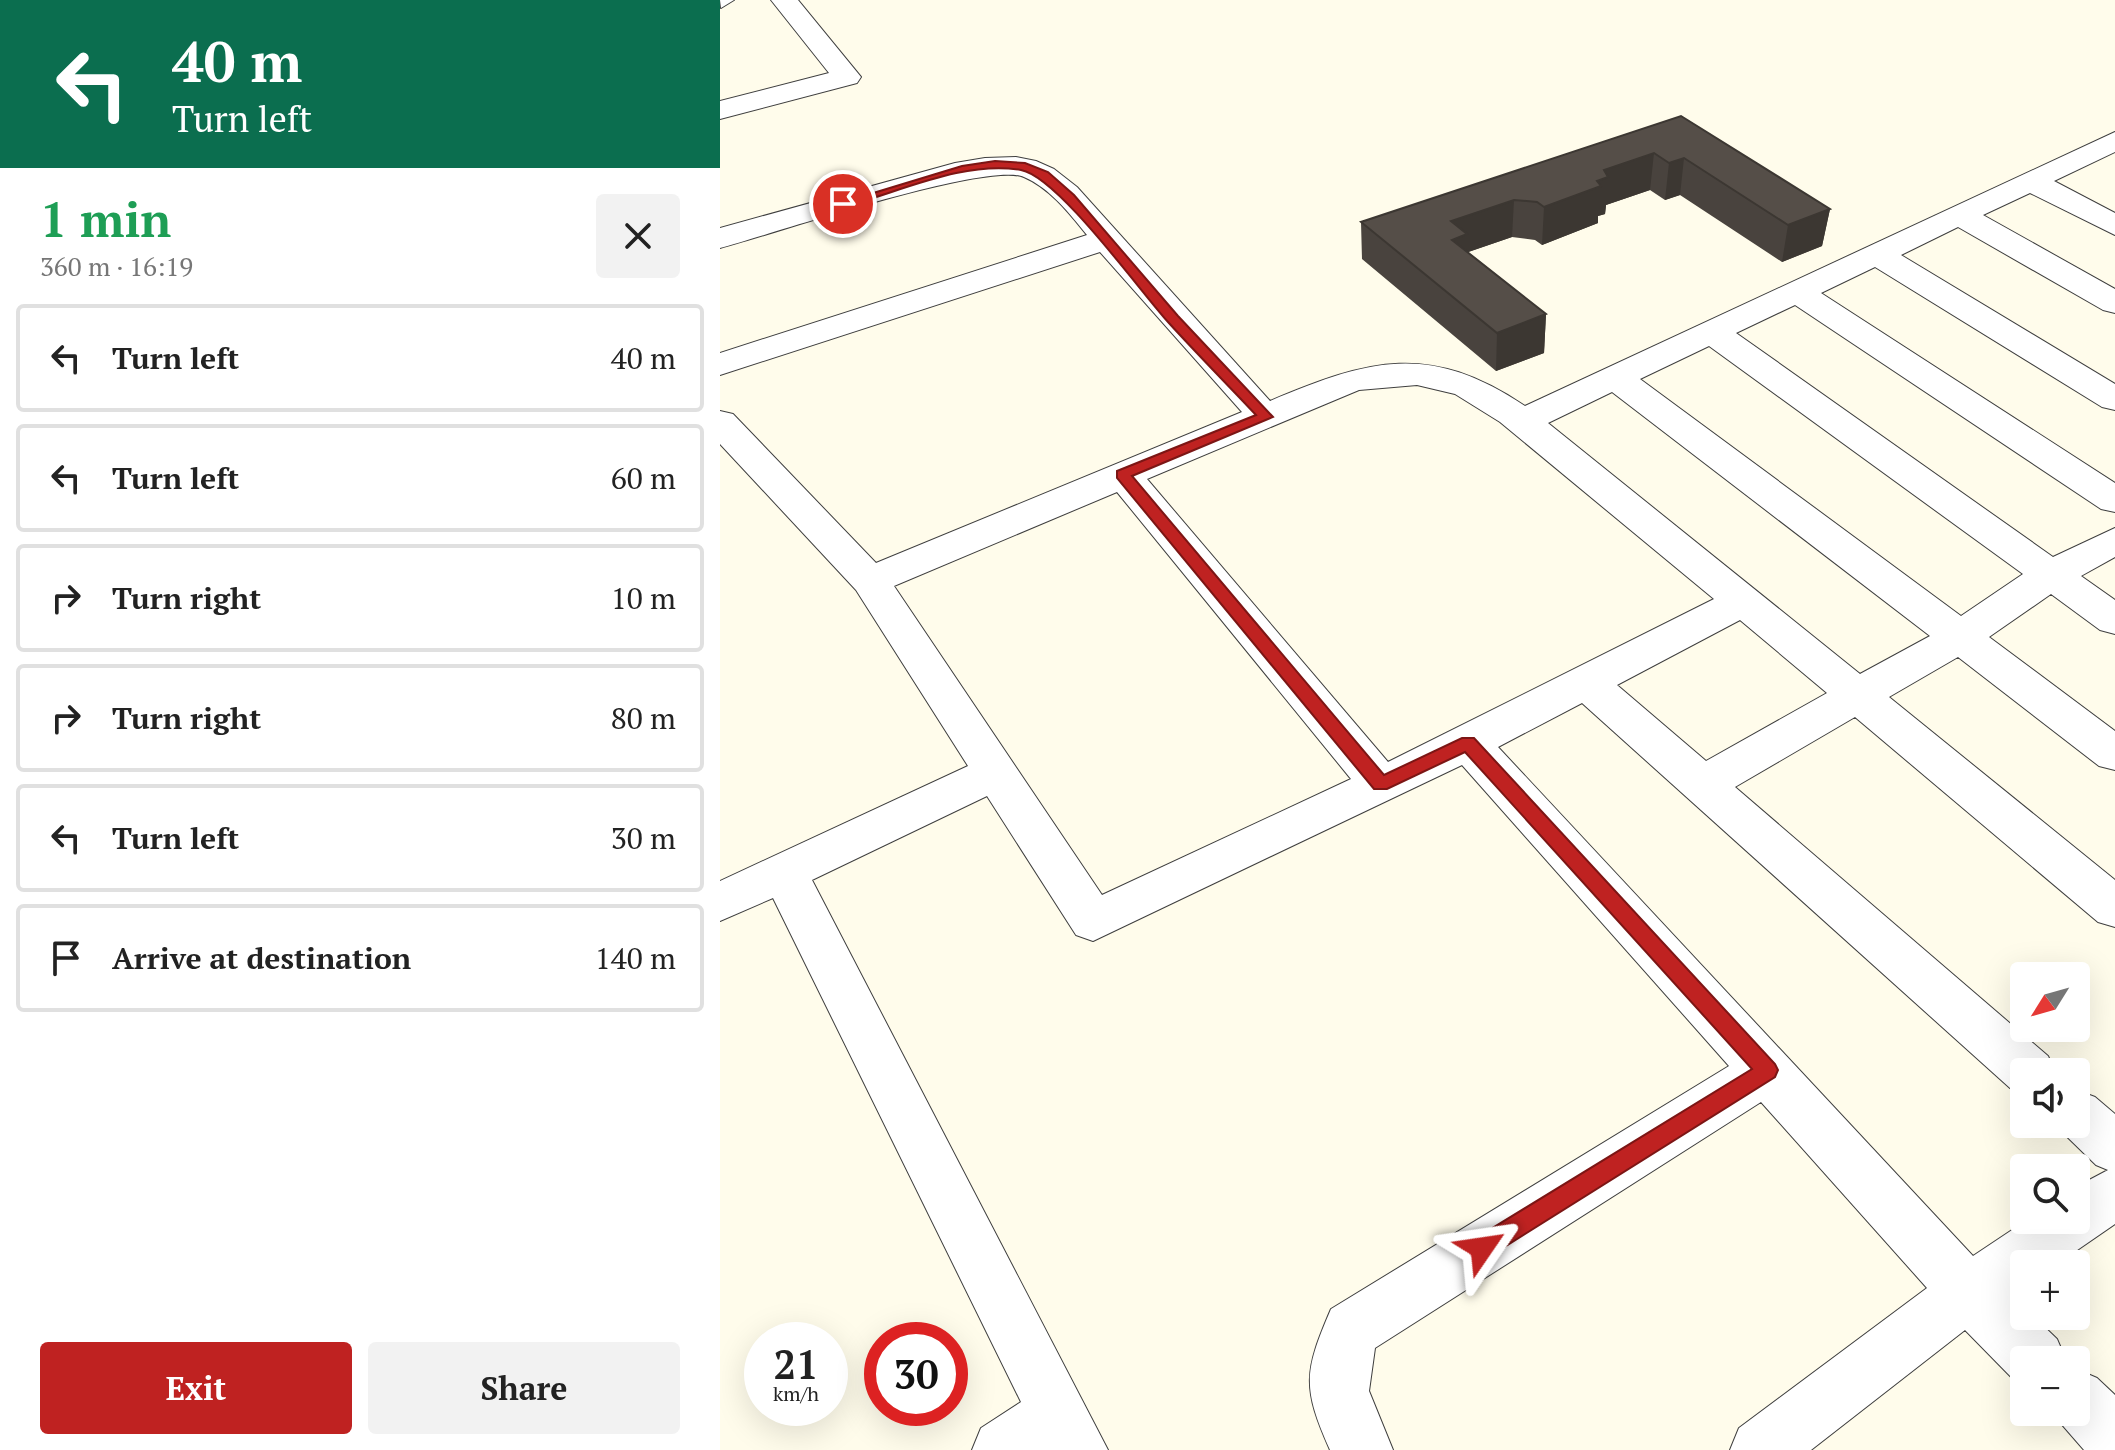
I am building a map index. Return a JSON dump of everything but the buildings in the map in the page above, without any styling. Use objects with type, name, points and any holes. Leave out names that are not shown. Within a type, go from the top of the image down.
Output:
[{"type":"street","points":[[720,110],[847,77],[784,0]]},
{"type":"street","points":[[1523,421],[2031,181],[2110,148]]},
{"type":"street","points":[[720,238],[966,169],[995,165],[1025,167],[1044,175],[1266,417]]},
{"type":"street","points":[[2031,181],[2115,226]]},
{"type":"street","points":[[1960,215],[2115,303]]},
{"type":"street","points":[[720,364],[1105,240]]},
{"type":"street","points":[[1877,254],[2115,399]]},
{"type":"street","points":[[1797,292],[2115,500]]},
{"type":"street","points":[[1712,332],[2115,620]]},
{"type":"street","points":[[870,581],[1351,380],[1393,372],[1425,372],[1450,378],[1490,398],[1523,421],[2115,908]]},
{"type":"street","points":[[1616,378],[2115,754]]},
{"type":"street","points":[[720,422],[870,581],[1093,921],[1468,743],[1743,601]]},
{"type":"street","points":[[1122,474],[1381,784]]},
{"type":"street","points":[[1701,785],[1960,637],[2050,575],[2115,541]]},
{"type":"street","points":[[1586,682],[2013,1058]]},
{"type":"street","points":[[1468,743],[1968,1292],[2022,1346]]},
{"type":"street","points":[[720,902],[994,773]]},
{"type":"street","points":[[785,874],[1068,1432],[1003,1450]]},
{"type":"street","points":[[1362,1450],[1337,1397],[1339,1362],[1352,1329],[1767,1070]]},
{"type":"street","points":[[2090,1126],[2115,1148]]},
{"type":"street","points":[[2090,1209],[2115,1192]]},
{"type":"street","points":[[1761,1450],[1968,1292],[2053,1234]]},
{"type":"street","points":[[2090,1413],[2115,1438]]},
{"type":"route","points":[[843,204],[966,169],[995,165],[1025,167],[1044,175],[1069,198],[1173,319],[1266,417],[1122,474],[1381,784],[1468,743],[1767,1070],[1482,1248]]}]
